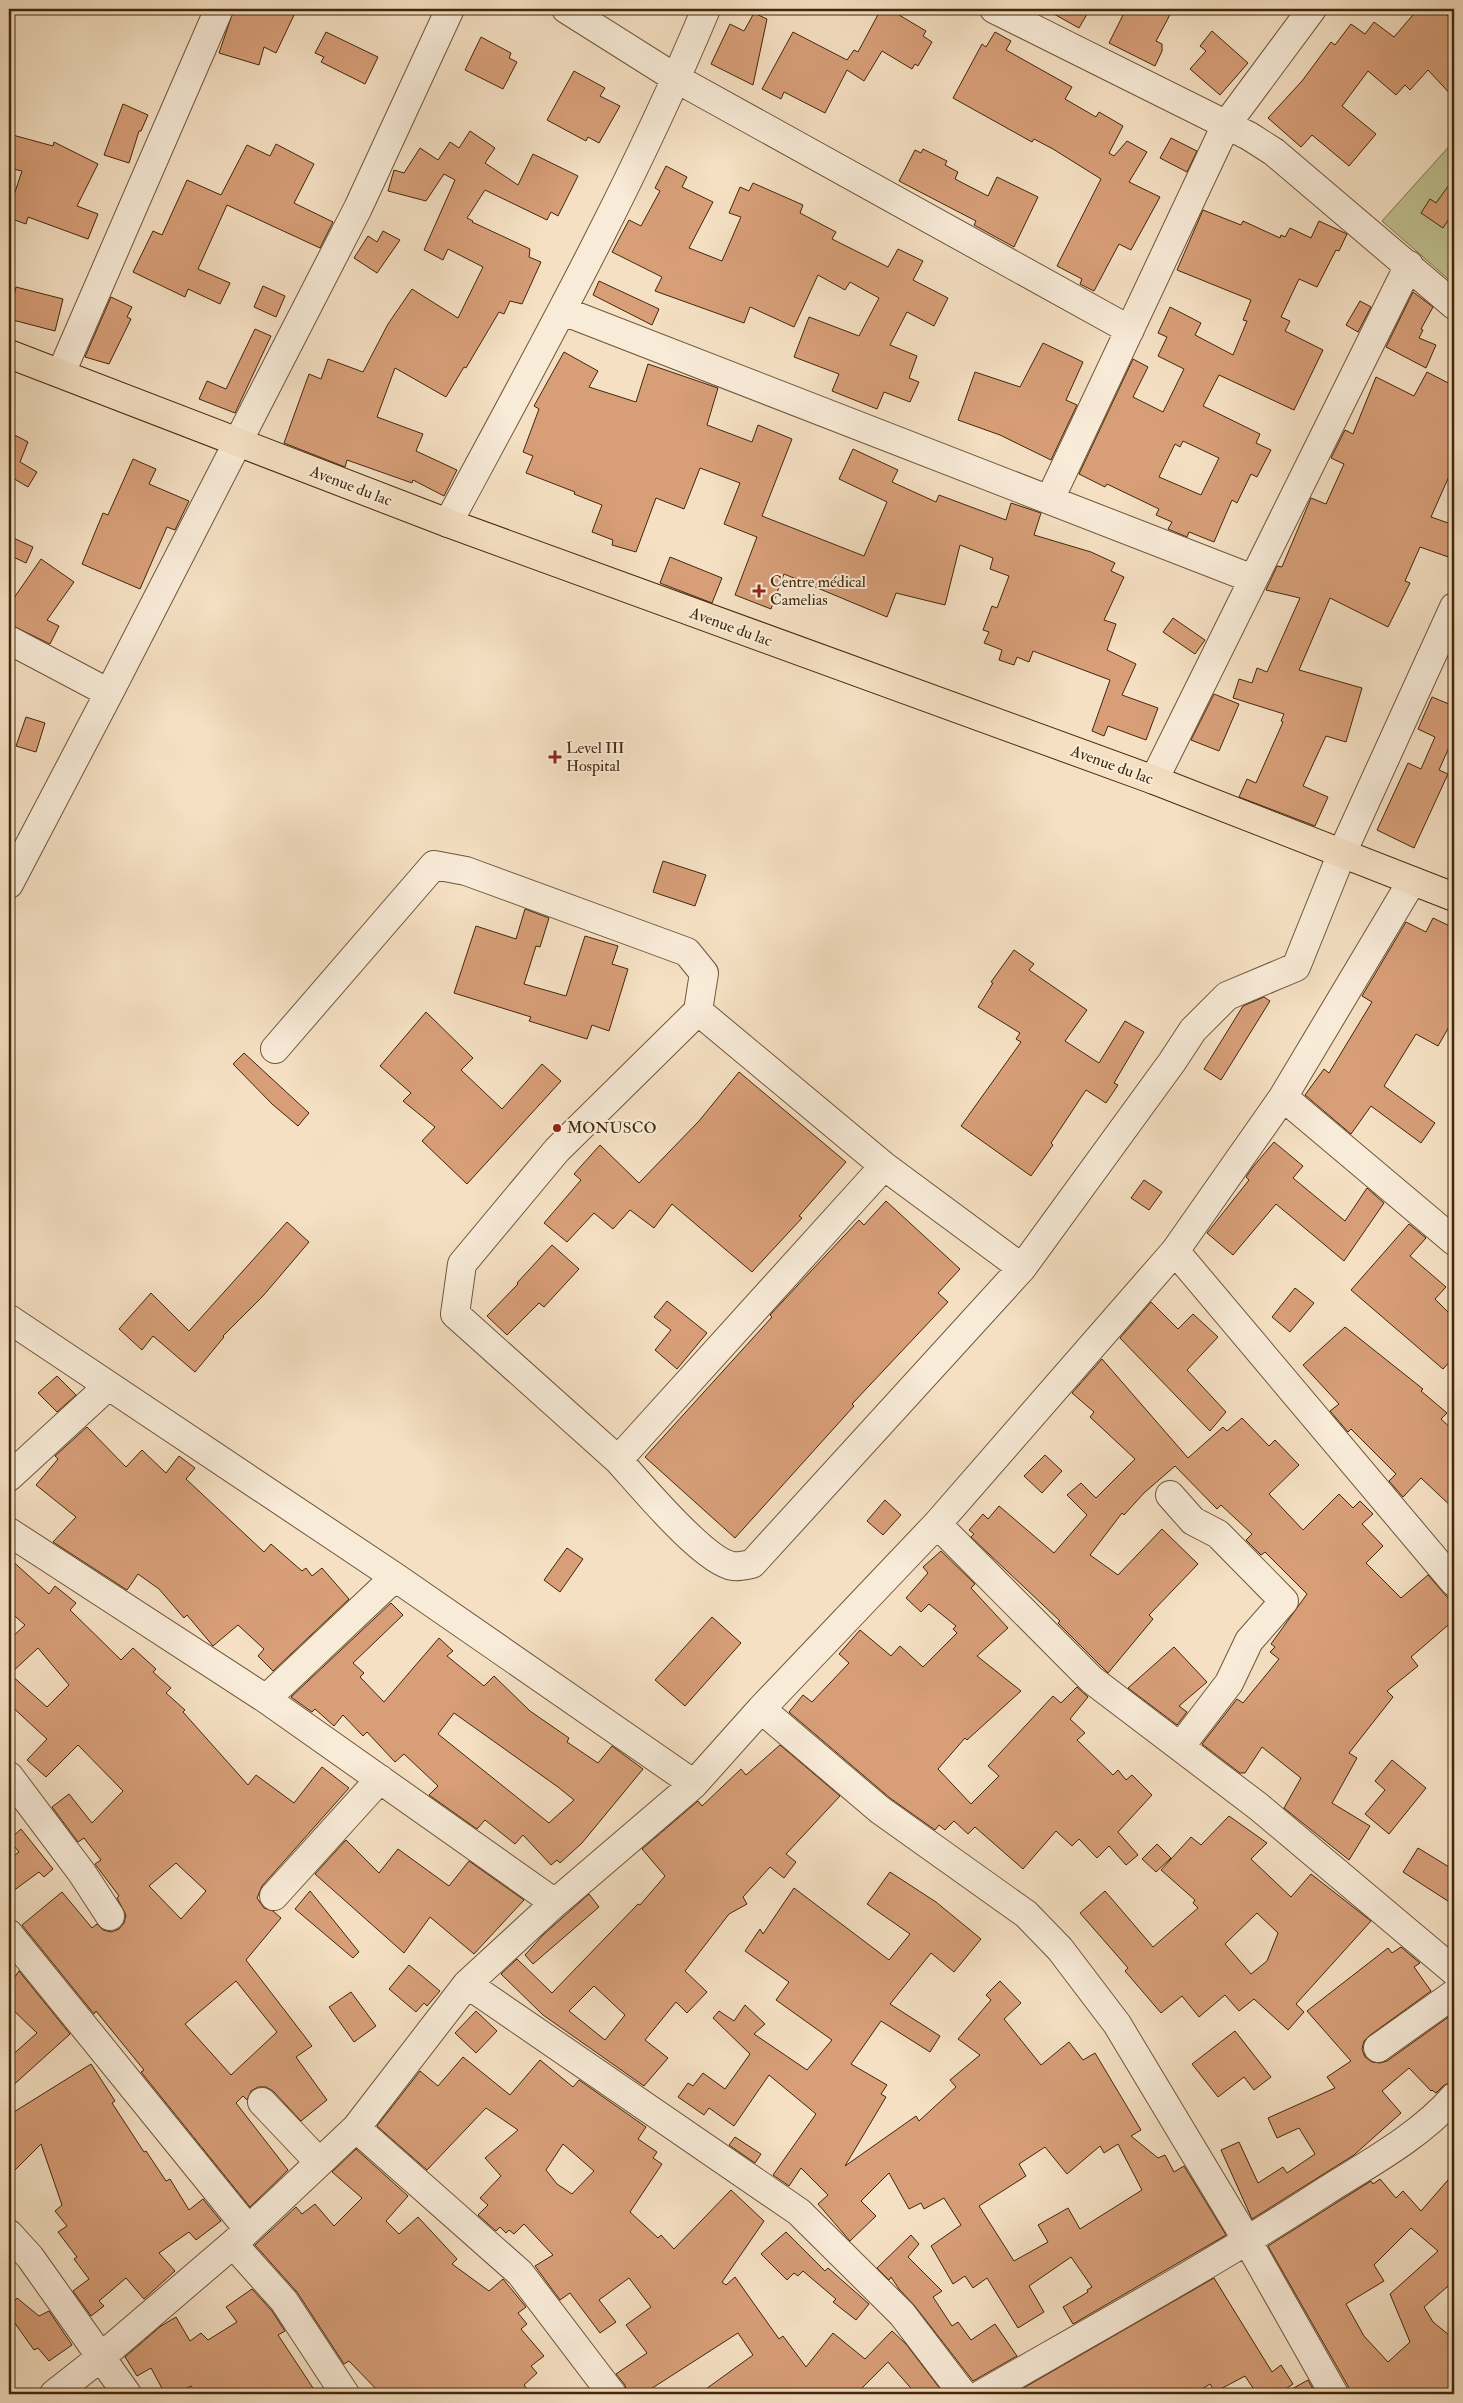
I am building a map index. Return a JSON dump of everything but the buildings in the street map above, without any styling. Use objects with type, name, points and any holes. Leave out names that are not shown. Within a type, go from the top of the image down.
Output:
[{"type":"main road","name":"Avenue du lac","points":[[9,354],[448,523],[1154,780],[1454,897]]},
{"type":"street","points":[[61,373],[219,9]]},
{"type":"street","points":[[9,884],[16,851],[110,693],[358,208],[450,9]]},
{"type":"street","points":[[566,9],[677,79],[1130,330]]},
{"type":"street","points":[[448,523],[563,311],[677,79],[706,9]]},
{"type":"street","points":[[1050,499],[1226,124],[1312,9]]},
{"type":"street","points":[[1002,11],[1226,124],[1274,152],[1454,305]]},
{"type":"street","points":[[1154,780],[1409,265]]},
{"type":"street","points":[[563,311],[1253,579]]},
{"type":"street","points":[[275,1049],[434,865],[466,871],[688,952],[704,973],[698,1012],[558,1150],[462,1264],[455,1314],[618,1460],[674,1521],[710,1555],[732,1566],[752,1564],[1022,1268],[1172,1062],[1193,1030],[1227,996],[1296,967],[1342,853],[1454,607]]},
{"type":"street","points":[[9,640],[110,693]]},
{"type":"street","points":[[54,2394],[102,2357],[241,2237],[356,2128],[467,1984],[555,1903],[694,1784],[761,1709],[937,1524],[1175,1251],[1283,1097],[1412,880]]},
{"type":"street","points":[[698,1012],[884,1166],[1022,1268]]},
{"type":"street","points":[[1283,1097],[1454,1241]]},
{"type":"street","points":[[618,1460],[884,1166]]},
{"type":"street","points":[[1175,1251],[1454,1582]]},
{"type":"street","points":[[9,1319],[395,1577],[694,1784]]},
{"type":"street","points":[[9,1478],[107,1386]]},
{"type":"street","points":[[1170,1495],[1193,1521],[1218,1534],[1284,1601],[1249,1640],[1229,1683],[1180,1747]]},
{"type":"street","points":[[937,1524],[1092,1680],[1259,1807],[1454,1971]]},
{"type":"street","points":[[9,1532],[266,1699],[555,1903]]},
{"type":"street","points":[[266,1699],[395,1577]]},
{"type":"street","points":[[761,1709],[880,1810],[1026,1914],[1060,1949],[1117,2024],[1248,2242],[1334,2394]]},
{"type":"street","points":[[9,1776],[82,1873],[110,1916]]},
{"type":"street","points":[[274,1896],[380,1779]]},
{"type":"street","points":[[9,1934],[241,2237],[345,2394]]},
{"type":"street","points":[[467,1984],[799,2212],[902,2314],[963,2394]]},
{"type":"street","points":[[1378,2048],[1454,1994]]},
{"type":"street","points":[[262,2102],[320,2162]]},
{"type":"street","points":[[982,2394],[1248,2242],[1450,2110]]},
{"type":"street","points":[[356,2128],[520,2273],[612,2394]]},
{"type":"street","points":[[9,2234],[30,2257],[127,2394]]},
{"type":"green space","points":[[1454,141],[1454,284],[1382,221]]},
{"type":"place","name":"Centre médical Camelias","points":[[759,591]]},
{"type":"place","name":"Level III Hospital","points":[[555,757]]},
{"type":"place","name":"MONUSCO","points":[[557,1128]]}]
